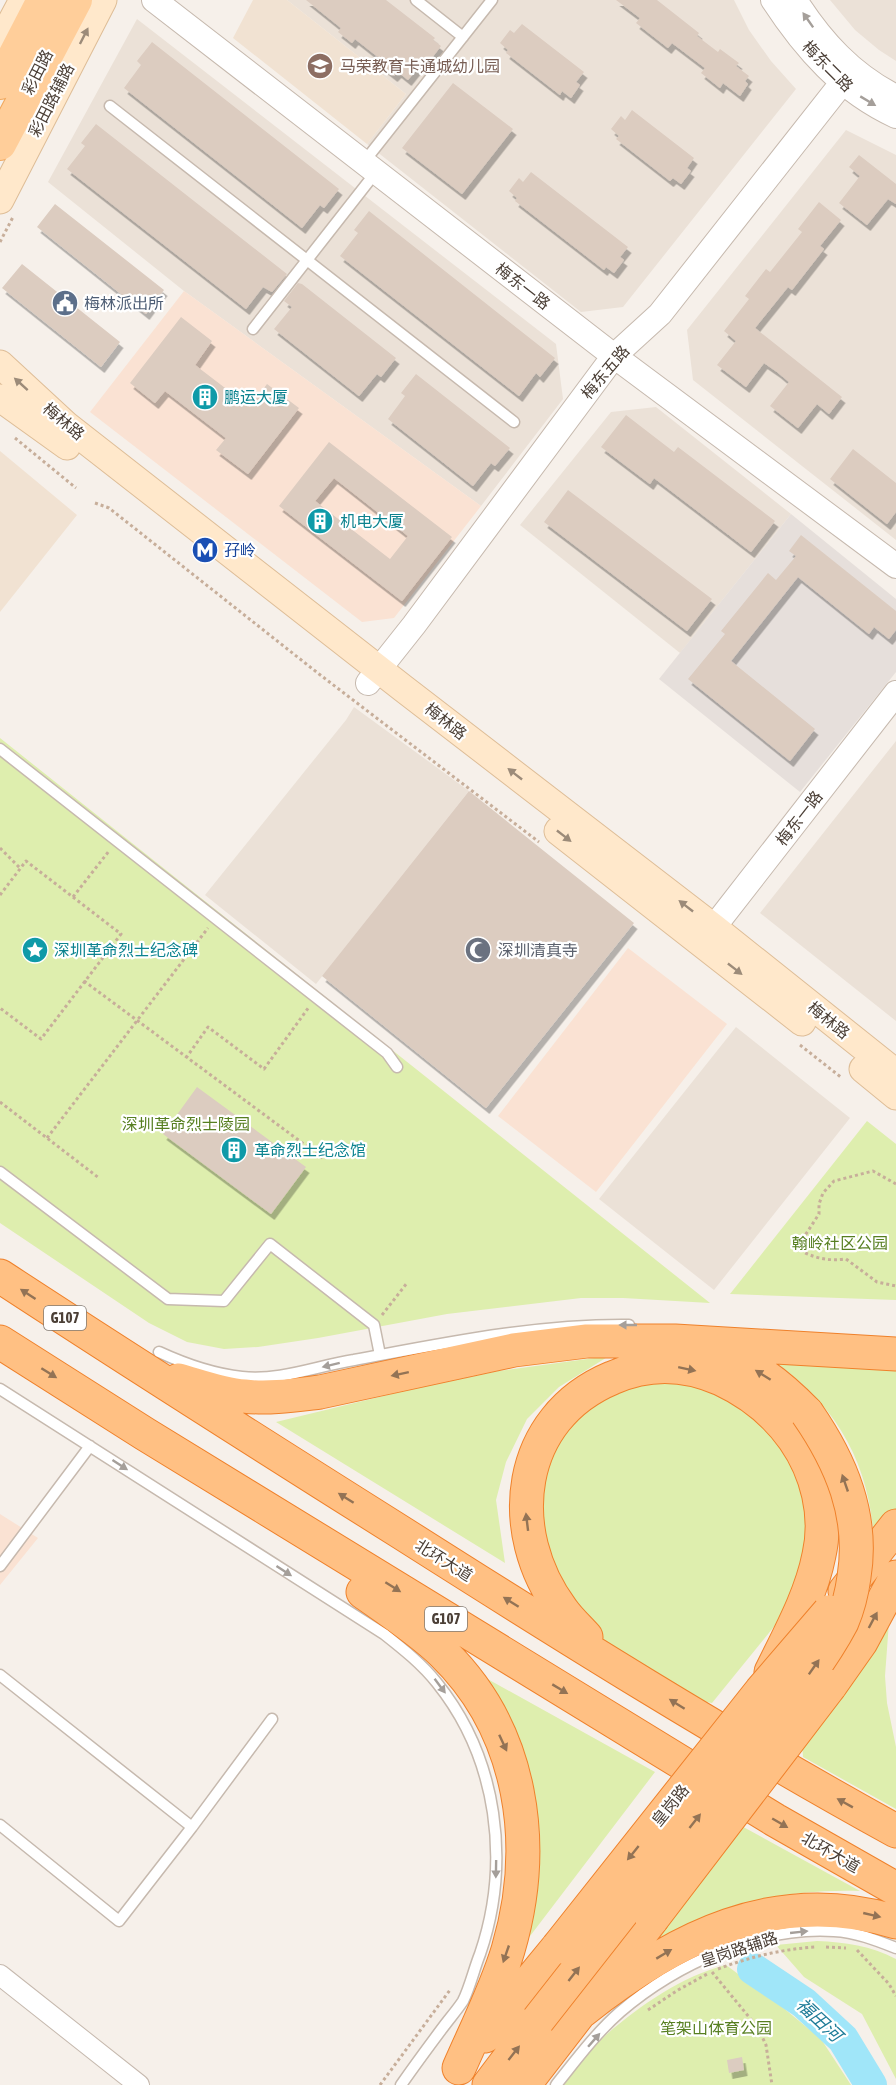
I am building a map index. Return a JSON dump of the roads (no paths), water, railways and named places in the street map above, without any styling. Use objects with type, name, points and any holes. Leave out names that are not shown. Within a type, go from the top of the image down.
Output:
[{"type":"highway","name":"北环大道","points":[[0,1275],[144,1356],[607,1661],[783,1769],[896,1831]]},
{"type":"highway","points":[[144,1356],[171,1377],[208,1389],[244,1396],[272,1396],[320,1392],[482,1356],[550,1344],[598,1341],[675,1341],[896,1354]]},
{"type":"highway","points":[[489,2085],[807,1677],[843,1620],[851,1594],[856,1561],[855,1523],[846,1484],[837,1460],[807,1413],[790,1395],[767,1377],[740,1361],[675,1341]]},
{"type":"highway","name":"北环大道","points":[[0,1342],[145,1434],[765,1814],[896,1889]]},
{"type":"highway","points":[[607,1661],[561,1610],[547,1584],[531,1544],[526,1524],[526,1494],[531,1465],[542,1439],[556,1418],[573,1400],[597,1384],[628,1371],[652,1366],[681,1367],[711,1375],[738,1387],[761,1402],[785,1426],[802,1450],[814,1476],[820,1499],[822,1529],[819,1600]]},
{"type":"highway","points":[[145,1434],[221,1494],[399,1617],[442,1652],[472,1686],[508,1752],[521,1810],[522,1879],[508,1950],[452,2077]]},
{"type":"highway","name":"皇岗路","points":[[452,2077],[762,1691],[819,1600],[896,1526]]},
{"type":"highway","points":[[524,2085],[830,1686],[861,1642],[896,1577]]},
{"type":"highway","points":[[582,2011],[615,1985],[679,1945],[700,1935],[752,1918],[793,1910],[816,1909],[872,1914],[896,1922]]},
{"type":"main road","points":[[22,46],[23,0]]},
{"type":"main road","name":"彩田路","points":[[0,83],[22,46],[43,0]]},
{"type":"main road","name":"彩田路","points":[[0,144],[22,46],[76,0]]},
{"type":"main road","name":"彩田路辅路","points":[[0,200],[103,0]]},
{"type":"main road","name":"梅林路","points":[[0,364],[61,431],[707,935],[895,1086]]},
{"type":"main road","name":"梅林路","points":[[3,400],[61,431]]},
{"type":"street","name":"梅东一路","points":[[154,0],[614,356],[896,566]]},
{"type":"street","name":"梅东二路","points":[[773,0],[812,54],[847,76],[896,97]]},
{"type":"street","name":"梅东二路","points":[[795,0],[866,100],[896,116]]},
{"type":"street","name":"梅东五路","points":[[373,676],[414,625],[614,356],[660,314],[847,76]]},
{"type":"street","name":"梅东一路","points":[[707,935],[896,693]]},
{"type":"street","points":[[0,1975],[139,2085]]},
{"type":"lane","points":[[416,0],[463,37]]},
{"type":"lane","points":[[253,329],[307,260],[370,167],[492,0]]},
{"type":"lane","points":[[110,106],[514,422]]},
{"type":"lane","points":[[0,749],[387,1053],[397,1067]]},
{"type":"lane","points":[[0,1172],[168,1299],[224,1301],[270,1244],[374,1325],[380,1355]]},
{"type":"lane","points":[[144,1356],[177,1360],[242,1377],[265,1378],[380,1355],[562,1326],[643,1325]]},
{"type":"lane","points":[[0,1389],[384,1634],[437,1682],[455,1707],[471,1735],[484,1768],[492,1802],[496,1846],[493,1905],[485,1937],[463,2000],[401,2085]]},
{"type":"lane","points":[[0,1566],[90,1446]]},
{"type":"lane","points":[[0,1675],[192,1827]]},
{"type":"lane","points":[[0,1825],[119,1921],[272,1719]]},
{"type":"lane","name":"皇岗路辅路","points":[[556,2085],[618,2014],[672,1975],[715,1954],[768,1937],[817,1931],[851,1933],[896,1948]]},
{"type":"waterway","name":"福田河","points":[[753,1969],[804,2003],[843,2039],[871,2085]]},
{"type":"place","name":"马荣教育卡通城幼儿园","points":[[320,66]]},
{"type":"place","name":"梅林派出所","points":[[65,303]]},
{"type":"place","name":"鹏运大厦","points":[[205,397]]},
{"type":"place","name":"机电大厦","points":[[320,521]]},
{"type":"place","name":"孖岭","points":[[205,550]]},
{"type":"place","name":"深圳革命烈士纪念碑","points":[[35,950]]},
{"type":"place","name":"深圳清真寺","points":[[478,950]]},
{"type":"place","name":"革命烈士纪念馆","points":[[234,1150]]},
{"type":"park label","name":"深圳革命烈士陵园","points":[[186,1124]]},
{"type":"park label","name":"翰岭社区公园","points":[[840,1243]]},
{"type":"park label","name":"笔架山体育公园","points":[[716,2028]]}]
